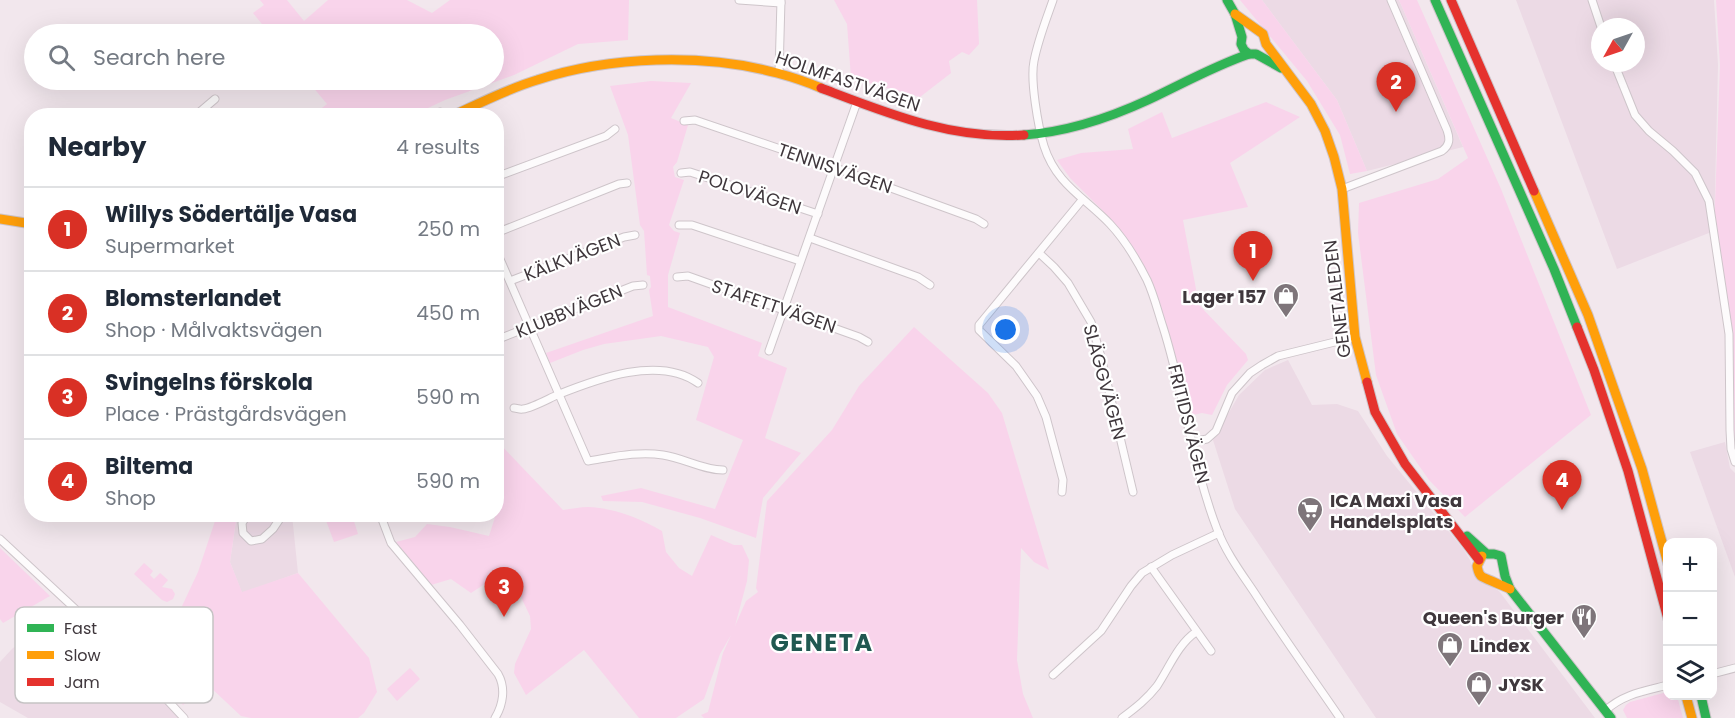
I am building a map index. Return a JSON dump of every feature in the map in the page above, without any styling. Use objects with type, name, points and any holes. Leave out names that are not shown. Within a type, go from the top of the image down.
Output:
[{"type":"main road","name":"GENETALEDEN","points":[[1227,0],[1235,14],[1244,50],[1284,70]]},
{"type":"main road","points":[[1436,0],[1554,269],[1594,370],[1641,516],[1663,601]]},
{"type":"main road","points":[[1451,0],[1588,315],[1642,469],[1663,546]]},
{"type":"main road","name":"GENETALEDEN","points":[[1235,14],[1263,34],[1266,44],[1311,104],[1325,131],[1342,189],[1355,337],[1375,412],[1405,464],[1446,516],[1483,557]]},
{"type":"main road","points":[[1241,40],[1250,30],[1257,30]]},
{"type":"main road","name":"HOLMFASTVÄGEN","points":[[1227,61],[1241,40]]},
{"type":"main road","points":[[1253,54],[1262,51],[1266,44]]},
{"type":"main road","name":"HOLMFASTVÄGEN","points":[[471,108],[534,81],[558,74],[639,61],[674,60],[719,63],[779,73],[857,102],[956,133],[992,136],[1041,134],[1096,120],[1134,106],[1227,61],[1253,54]]},
{"type":"main road","points":[[0,219],[24,223]]},
{"type":"main road","name":"GENETALEDEN","points":[[1510,590],[1495,580],[1487,580],[1480,576],[1477,568],[1483,557],[1495,554],[1502,558],[1505,565],[1503,573],[1510,590],[1608,714]]},
{"type":"main road","points":[[1495,580],[1503,573]]},
{"type":"main road","points":[[1687,700],[1692,718]]},
{"type":"main road","points":[[1702,700],[1706,718]]},
{"type":"street","points":[[739,0],[781,2],[779,73]]},
{"type":"street","name":"FRITIDSVÄGEN","points":[[1053,0],[1034,61],[1033,76],[1041,134],[1053,168],[1067,186],[1110,224],[1132,252],[1149,283],[1171,353],[1205,493],[1219,533],[1227,551],[1262,605],[1340,718]]},
{"type":"street","points":[[1342,189],[1442,151],[1449,141],[1448,130],[1391,0]]},
{"type":"street","points":[[1592,0],[1598,18]]},
{"type":"street","points":[[1618,72],[1635,115],[1695,173],[1708,201],[1729,334],[1730,430],[1731,449],[1735,462]]},
{"type":"street","points":[[204,108],[215,99]]},
{"type":"street","points":[[769,351],[857,102]]},
{"type":"street","name":"TENNISVÄGEN","points":[[684,121],[695,120],[833,167],[976,219],[984,224]]},
{"type":"street","points":[[504,174],[606,136],[615,129]]},
{"type":"street","name":"POLOVÄGEN","points":[[681,173],[690,172],[818,214]]},
{"type":"street","points":[[504,230],[619,184],[627,183]]},
{"type":"street","points":[[1062,492],[1063,480],[1046,417],[1036,396],[1016,366],[979,330],[979,325],[1082,200]]},
{"type":"street","points":[[679,225],[692,225],[800,261]]},
{"type":"street","name":"KÄLKVÄGEN","points":[[510,281],[635,234]]},
{"type":"street","points":[[810,238],[918,277],[930,285]]},
{"type":"street","name":"SLÄGGVÄGEN","points":[[1039,253],[1068,283],[1091,322],[1133,492]]},
{"type":"street","points":[[504,270],[588,461],[642,453],[664,455],[713,470],[723,470]]},
{"type":"street","name":"STAFETTVÄGEN","points":[[677,277],[688,276],[868,342]]},
{"type":"street","name":"KLUBBVÄGEN","points":[[504,337],[633,286],[643,285]]},
{"type":"street","points":[[1192,442],[1207,439],[1216,431],[1232,393],[1250,373],[1262,364],[1278,356],[1355,337]]},
{"type":"street","points":[[514,408],[523,409],[624,373],[652,370],[688,376],[698,383]]},
{"type":"street","points":[[243,522],[243,534],[251,541],[262,539],[278,522]]},
{"type":"street","points":[[383,522],[391,543],[460,625],[502,681],[502,699],[495,718]]},
{"type":"street","points":[[1053,675],[1101,631],[1142,573],[1172,555],[1219,533]]},
{"type":"street","points":[[0,538],[74,607]]},
{"type":"street","points":[[1151,567],[1211,651]]},
{"type":"street","points":[[1122,718],[1148,698],[1183,644],[1196,632]]},
{"type":"street","points":[[1717,673],[1735,668]]},
{"type":"street","points":[[1608,714],[1614,702],[1663,686]]},
{"type":"street","points":[[170,703],[184,718]]},
{"type":"shaded area","points":[[260,0],[287,0],[304,21],[328,0],[407,0],[432,13],[450,0],[629,0],[628,40],[578,44],[504,79],[504,24],[262,24],[253,13],[264,5]]},
{"type":"shaded area","points":[[834,0],[977,0],[979,44],[969,55],[962,52],[949,61],[951,73],[920,97],[851,78],[847,24]]},
{"type":"shaded area","points":[[1240,0],[1262,0],[1337,100],[1367,171],[1350,174],[1340,135],[1307,81]]},
{"type":"shaded area","points":[[1262,0],[1399,0],[1463,147],[1367,171],[1337,100]]},
{"type":"shaded area","points":[[1399,0],[1417,0],[1501,189],[1591,415],[1465,517],[1429,480],[1397,434],[1376,375],[1358,233],[1359,203],[1438,179],[1468,158]]},
{"type":"shaded area","points":[[1516,0],[1714,0],[1718,65],[1714,231],[1617,269]]},
{"type":"shaded area","points":[[1716,0],[1735,0],[1735,449],[1730,430],[1730,369],[1714,231],[1720,65]]},
{"type":"shaded area","points":[[651,81],[691,83],[671,118],[688,125],[677,162],[673,167],[675,177],[684,180],[669,225],[674,231],[680,233],[668,275],[668,307],[762,343],[758,356],[787,368],[765,438],[801,453],[763,498],[756,538],[700,518],[642,502],[603,501],[601,496],[641,488],[715,509],[743,440],[696,420],[714,357],[708,347],[661,336],[604,344],[550,363],[546,353],[653,316],[644,231],[640,225],[628,135],[610,86]]},
{"type":"shaded area","points":[[315,90],[473,90],[428,108],[322,108],[327,104]]},
{"type":"shaded area","points":[[1266,102],[1300,117],[1230,163],[1248,207],[1183,220],[1199,305],[1246,354],[1248,360],[1227,385],[1212,415],[1202,413],[1188,416],[1169,333],[1152,283],[1125,239],[1102,210],[1070,178],[1057,160],[1081,153],[1133,149],[1128,129],[1162,112],[1172,138]]},
{"type":"shaded area","points":[[914,327],[988,393],[1002,413],[1049,570],[1034,562],[1021,548],[1017,660],[1023,694],[1033,718],[704,718],[701,715],[708,712],[723,653],[731,635],[720,654],[704,699],[676,718],[639,718],[584,650],[526,695],[514,673],[515,664],[531,629],[530,616],[520,595],[505,582],[491,580],[471,593],[451,579],[431,585],[396,542],[415,537],[427,524],[489,536],[493,522],[504,522],[504,448],[563,510],[588,507],[607,509],[636,518],[662,531],[666,552],[679,568],[692,576],[711,535],[734,545],[742,545],[749,560],[747,581],[735,626],[746,601],[758,592],[756,588],[767,501],[832,430],[859,386]]},
{"type":"shaded area","points":[[1288,360],[1312,405],[1337,404],[1358,411],[1387,456],[1464,550],[1476,578],[1499,591],[1595,718],[1376,718],[1235,509],[1213,440],[1239,395],[1265,370]]},
{"type":"shaded area","points":[[1725,442],[1730,468],[1735,473],[1735,577],[1690,452]]},
{"type":"shaded area","points":[[215,522],[236,522],[230,562],[242,592],[298,573],[369,658],[377,692],[364,713],[358,718],[251,718],[241,716],[213,690],[213,607],[182,607],[198,572]]},
{"type":"shaded area","points":[[236,522],[293,522],[298,573],[242,593],[230,562]]},
{"type":"shaded area","points":[[327,522],[354,522],[358,534],[334,542]]},
{"type":"shaded area","points":[[0,548],[50,596],[31,607],[15,607],[15,616],[3,623],[0,619]]},
{"type":"shaded area","points":[[144,563],[153,571],[150,575],[154,579],[160,573],[168,580],[162,587],[172,589],[175,594],[173,599],[167,602],[162,600],[134,574]]},
{"type":"shaded area","points":[[15,646],[15,703],[165,703],[178,718],[28,718],[0,702],[0,662]]},
{"type":"shaded area","points":[[410,668],[420,679],[397,701],[387,689]]},
{"type":"shaded area","points":[[1663,693],[1663,700],[1678,700],[1683,718],[1627,718],[1623,710],[1630,702]]},
{"type":"traffic: fast","points":[[1227,0],[1235,14],[1244,50],[1281,68]]},
{"type":"traffic: fast","points":[[1435,0],[1554,269],[1577,327]]},
{"type":"traffic: fast","points":[[1024,135],[1056,131],[1103,118],[1133,107],[1249,54]]},
{"type":"traffic: fast","points":[[1467,536],[1487,554],[1501,556],[1510,589],[1611,718]]},
{"type":"traffic: fast","points":[[1702,700],[1706,718]]},
{"type":"traffic: slow","points":[[1235,14],[1263,34],[1266,44],[1311,104],[1325,131],[1342,189],[1355,337],[1367,382]]},
{"type":"traffic: slow","points":[[469,108],[504,92],[565,72],[595,66],[657,60],[719,62],[777,73],[821,88]]},
{"type":"traffic: slow","points":[[1534,191],[1588,315],[1642,469],[1663,546]]},
{"type":"traffic: slow","points":[[0,219],[24,223]]},
{"type":"traffic: slow","points":[[1482,556],[1477,566],[1480,575],[1510,589]]},
{"type":"traffic: slow","points":[[1687,700],[1692,718]]},
{"type":"traffic: jam","points":[[1451,0],[1534,191]]},
{"type":"traffic: jam","points":[[821,88],[920,123],[971,133],[1024,135]]},
{"type":"traffic: jam","points":[[1577,327],[1628,471],[1663,600]]},
{"type":"traffic: jam","points":[[1367,382],[1375,412],[1405,464],[1479,560]]},
{"type":"place","name":"Blomsterlandet","points":[[1396,112]]},
{"type":"place","name":"Willys Södertälje Vasa","points":[[1253,281]]},
{"type":"place","name":"Lager 157","points":[[1286,319]]},
{"type":"place","name":"Biltema","points":[[1562,510]]},
{"type":"place","name":"ICA Maxi Vasa Handelsplats","points":[[1310,533]]},
{"type":"place","name":"Svingelns förskola","points":[[504,617]]},
{"type":"place","name":"Queen's Burger","points":[[1584,640]]},
{"type":"place","name":"Lindex","points":[[1450,668]]},
{"type":"place","name":"JYSK","points":[[1479,707]]},
{"type":"district","name":"GENETA","points":[[822,642]]}]
